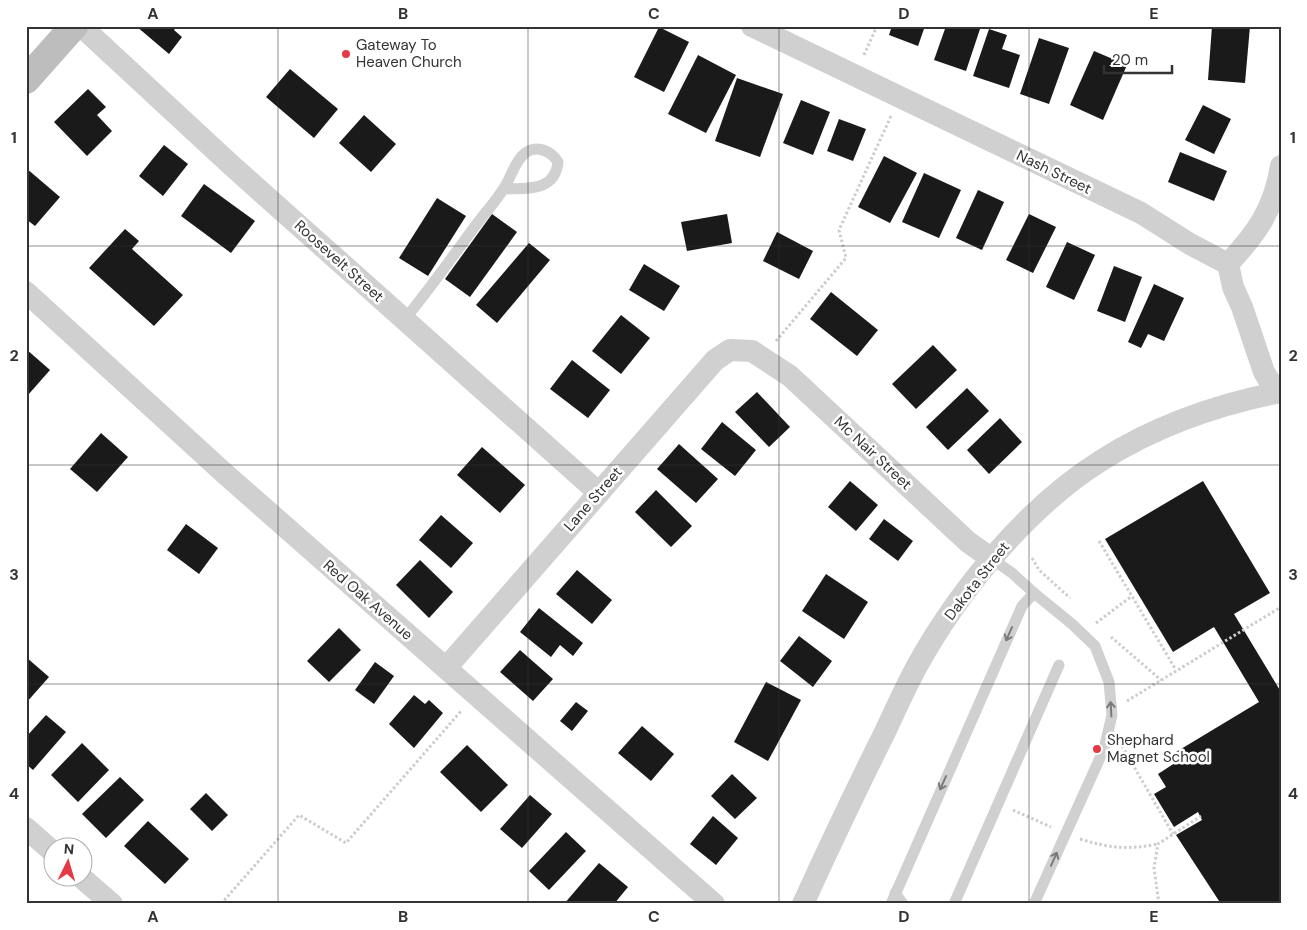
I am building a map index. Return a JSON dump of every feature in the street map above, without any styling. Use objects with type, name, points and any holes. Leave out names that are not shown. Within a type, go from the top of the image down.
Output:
[{"type":"main road","points":[[26,80],[74,26]]},
{"type":"street","name":"Roosevelt Street","points":[[81,26],[230,164],[599,493]]},
{"type":"street","name":"Nash Street","points":[[752,26],[1140,213],[1190,244],[1228,264]]},
{"type":"street","points":[[1279,392],[1264,372],[1234,287],[1228,264],[1247,243],[1264,218],[1277,188],[1281,166]]},
{"type":"street","name":"Red Oak Avenue","points":[[26,292],[223,472],[714,904]]},
{"type":"street","name":"Lane Street","points":[[446,668],[715,360],[730,350],[752,351]]},
{"type":"street","name":"Mc Nair Street","points":[[752,351],[790,376],[968,542],[992,559]]},
{"type":"street","name":"Dakota Street","points":[[803,904],[846,810],[918,666],[944,623],[992,559],[1012,536],[1057,492],[1102,460],[1140,439],[1194,415],[1235,402],[1279,392]]},
{"type":"street","points":[[26,828],[42,842]]},
{"type":"street","points":[[92,887],[112,904]]},
{"type":"lane","points":[[404,320],[422,300],[504,189],[523,155],[532,150],[543,150],[553,154],[558,162],[557,172],[549,183],[536,188],[504,189]]},
{"type":"lane","points":[[992,559],[1012,573],[1095,646],[1109,682],[1112,715],[1104,749],[1034,904]]},
{"type":"lane","points":[[904,904],[892,898],[1022,606],[1034,593]]},
{"type":"lane","points":[[954,904],[1059,665]]},
{"type":"path","points":[[854,76],[877,26]]},
{"type":"path","points":[[776,340],[846,258],[839,230],[900,97]]},
{"type":"path","points":[[1099,541],[1176,670]]},
{"type":"path","points":[[1096,623],[1132,596]]},
{"type":"path","points":[[1126,701],[1281,607]]},
{"type":"path","points":[[1108,634],[1161,680]]},
{"type":"path","points":[[221,904],[299,815],[346,843],[476,694]]},
{"type":"path","points":[[1121,744],[1173,834]]},
{"type":"path","points":[[1159,904],[1154,868],[1158,844],[1200,816]]},
{"type":"building","points":[[136,26],[177,26],[174,30],[182,37],[169,54]]},
{"type":"building","points":[[892,26],[925,26],[918,46],[889,35]]},
{"type":"building","points":[[946,26],[981,26],[966,71],[934,60]]},
{"type":"building","points":[[1212,26],[1250,26],[1245,83],[1208,80]]},
{"type":"building","points":[[659,27],[689,42],[664,92],[634,77]]},
{"type":"building","points":[[989,29],[1007,35],[1002,49],[1020,55],[1009,88],[973,76]]},
{"type":"building","points":[[1039,38],[1069,48],[1049,104],[1020,94]]},
{"type":"building","points":[[1094,51],[1127,65],[1103,120],[1070,105]]},
{"type":"building","points":[[698,55],[736,75],[706,133],[668,114]]},
{"type":"building","points":[[290,69],[338,109],[314,138],[266,97]]},
{"type":"building","points":[[737,78],[783,94],[760,157],[715,141]]},
{"type":"building","points":[[88,89],[106,107],[97,115],[112,131],[87,156],[54,122]]},
{"type":"building","points":[[801,100],[830,112],[813,155],[783,143]]},
{"type":"building","points":[[1203,105],[1231,119],[1214,154],[1185,140]]},
{"type":"building","points":[[364,115],[396,144],[371,172],[339,143]]},
{"type":"building","points":[[839,119],[866,129],[853,161],[827,151]]},
{"type":"building","points":[[164,145],[188,164],[163,196],[139,176]]},
{"type":"building","points":[[1180,152],[1227,171],[1214,201],[1168,182]]},
{"type":"building","points":[[884,156],[917,173],[890,223],[858,207]]},
{"type":"building","points":[[26,168],[60,197],[35,226],[26,219]]},
{"type":"building","points":[[924,173],[961,190],[939,238],[902,222]]},
{"type":"building","points":[[204,184],[255,221],[231,253],[181,216]]},
{"type":"building","points":[[978,190],[1004,202],[982,250],[956,238]]},
{"type":"building","points":[[437,198],[466,216],[428,276],[399,258]]},
{"type":"building","points":[[492,214],[517,232],[470,297],[445,279]]},
{"type":"building","points":[[727,214],[732,243],[687,251],[681,222]]},
{"type":"building","points":[[1029,214],[1056,227],[1033,273],[1006,260]]},
{"type":"building","points":[[125,229],[139,241],[132,249],[183,295],[154,326],[89,268]]},
{"type":"building","points":[[777,232],[813,251],[799,279],[763,261]]},
{"type":"building","points":[[1067,242],[1095,255],[1074,300],[1046,287]]},
{"type":"building","points":[[529,243],[550,260],[497,323],[476,305]]},
{"type":"building","points":[[644,264],[680,286],[664,311],[629,290]]},
{"type":"building","points":[[1114,266],[1142,277],[1125,322],[1097,311]]},
{"type":"building","points":[[1154,284],[1184,298],[1164,341],[1148,334],[1141,348],[1128,342]]},
{"type":"building","points":[[831,292],[878,330],[857,356],[810,319]]},
{"type":"building","points":[[621,315],[650,338],[621,374],[592,351]]},
{"type":"building","points":[[933,345],[957,370],[916,409],[892,384]]},
{"type":"building","points":[[26,349],[50,370],[28,395],[26,394]]},
{"type":"building","points":[[572,360],[610,390],[588,418],[550,389]]},
{"type":"building","points":[[967,388],[989,411],[948,450],[926,427]]},
{"type":"building","points":[[757,392],[790,427],[769,447],[735,412]]},
{"type":"building","points":[[1000,418],[1022,442],[989,474],[967,450]]},
{"type":"building","points":[[722,422],[756,450],[735,476],[701,449]]},
{"type":"building","points":[[101,433],[128,457],[97,492],[70,469]]},
{"type":"building","points":[[679,444],[718,479],[696,503],[657,469]]},
{"type":"building","points":[[482,447],[525,485],[500,513],[457,475]]},
{"type":"building","points":[[850,481],[878,505],[856,531],[828,507]]},
{"type":"building","points":[[1203,481],[1270,593],[1234,614],[1281,692],[1281,904],[1221,904],[1176,835],[1202,820],[1198,812],[1174,827],[1154,794],[1166,787],[1158,774],[1181,759],[1176,752],[1259,702],[1214,627],[1173,652],[1105,539]]},
{"type":"building","points":[[656,490],[692,526],[671,547],[635,512]]},
{"type":"building","points":[[441,515],[473,543],[451,568],[419,540]]},
{"type":"building","points":[[884,519],[913,541],[898,561],[869,539]]},
{"type":"building","points":[[186,524],[218,548],[199,574],[167,550]]},
{"type":"building","points":[[420,560],[453,592],[429,618],[396,585]]},
{"type":"building","points":[[577,570],[612,600],[592,624],[556,594]]},
{"type":"building","points":[[826,574],[868,602],[844,639],[802,611]]},
{"type":"building","points":[[539,608],[583,643],[573,656],[560,645],[551,657],[520,632]]},
{"type":"building","points":[[339,628],[361,650],[329,682],[307,661]]},
{"type":"building","points":[[799,636],[832,661],[813,687],[780,661]]},
{"type":"building","points":[[520,650],[553,679],[533,701],[500,672]]},
{"type":"building","points":[[26,657],[49,677],[26,703]]},
{"type":"building","points":[[375,662],[394,676],[374,704],[355,690]]},
{"type":"building","points":[[766,682],[801,700],[768,761],[734,742]]},
{"type":"building","points":[[414,695],[425,704],[429,700],[443,713],[414,748],[389,724]]},
{"type":"building","points":[[576,702],[588,711],[572,731],[560,721]]},
{"type":"building","points":[[46,715],[66,732],[33,770],[26,764],[26,737]]},
{"type":"building","points":[[642,726],[674,754],[651,781],[618,753]]},
{"type":"building","points":[[82,743],[109,770],[78,802],[51,775]]},
{"type":"building","points":[[467,745],[508,785],[481,812],[440,772]]},
{"type":"building","points":[[732,774],[757,798],[735,819],[711,796]]},
{"type":"building","points":[[120,777],[144,800],[106,838],[82,814]]},
{"type":"building","points":[[206,793],[228,815],[212,831],[190,809]]},
{"type":"building","points":[[530,795],[552,814],[522,848],[500,829]]},
{"type":"building","points":[[713,816],[738,838],[716,865],[690,844]]},
{"type":"building","points":[[148,821],[189,859],[165,884],[124,846]]},
{"type":"building","points":[[566,832],[586,851],[549,890],[529,871]]},
{"type":"building","points":[[599,863],[628,887],[614,904],[564,904]]},
{"type":"place","name":"Gateway To Heaven Church","points":[[346,54]]},
{"type":"place","name":"Shephard Magnet School","points":[[1097,749]]}]
